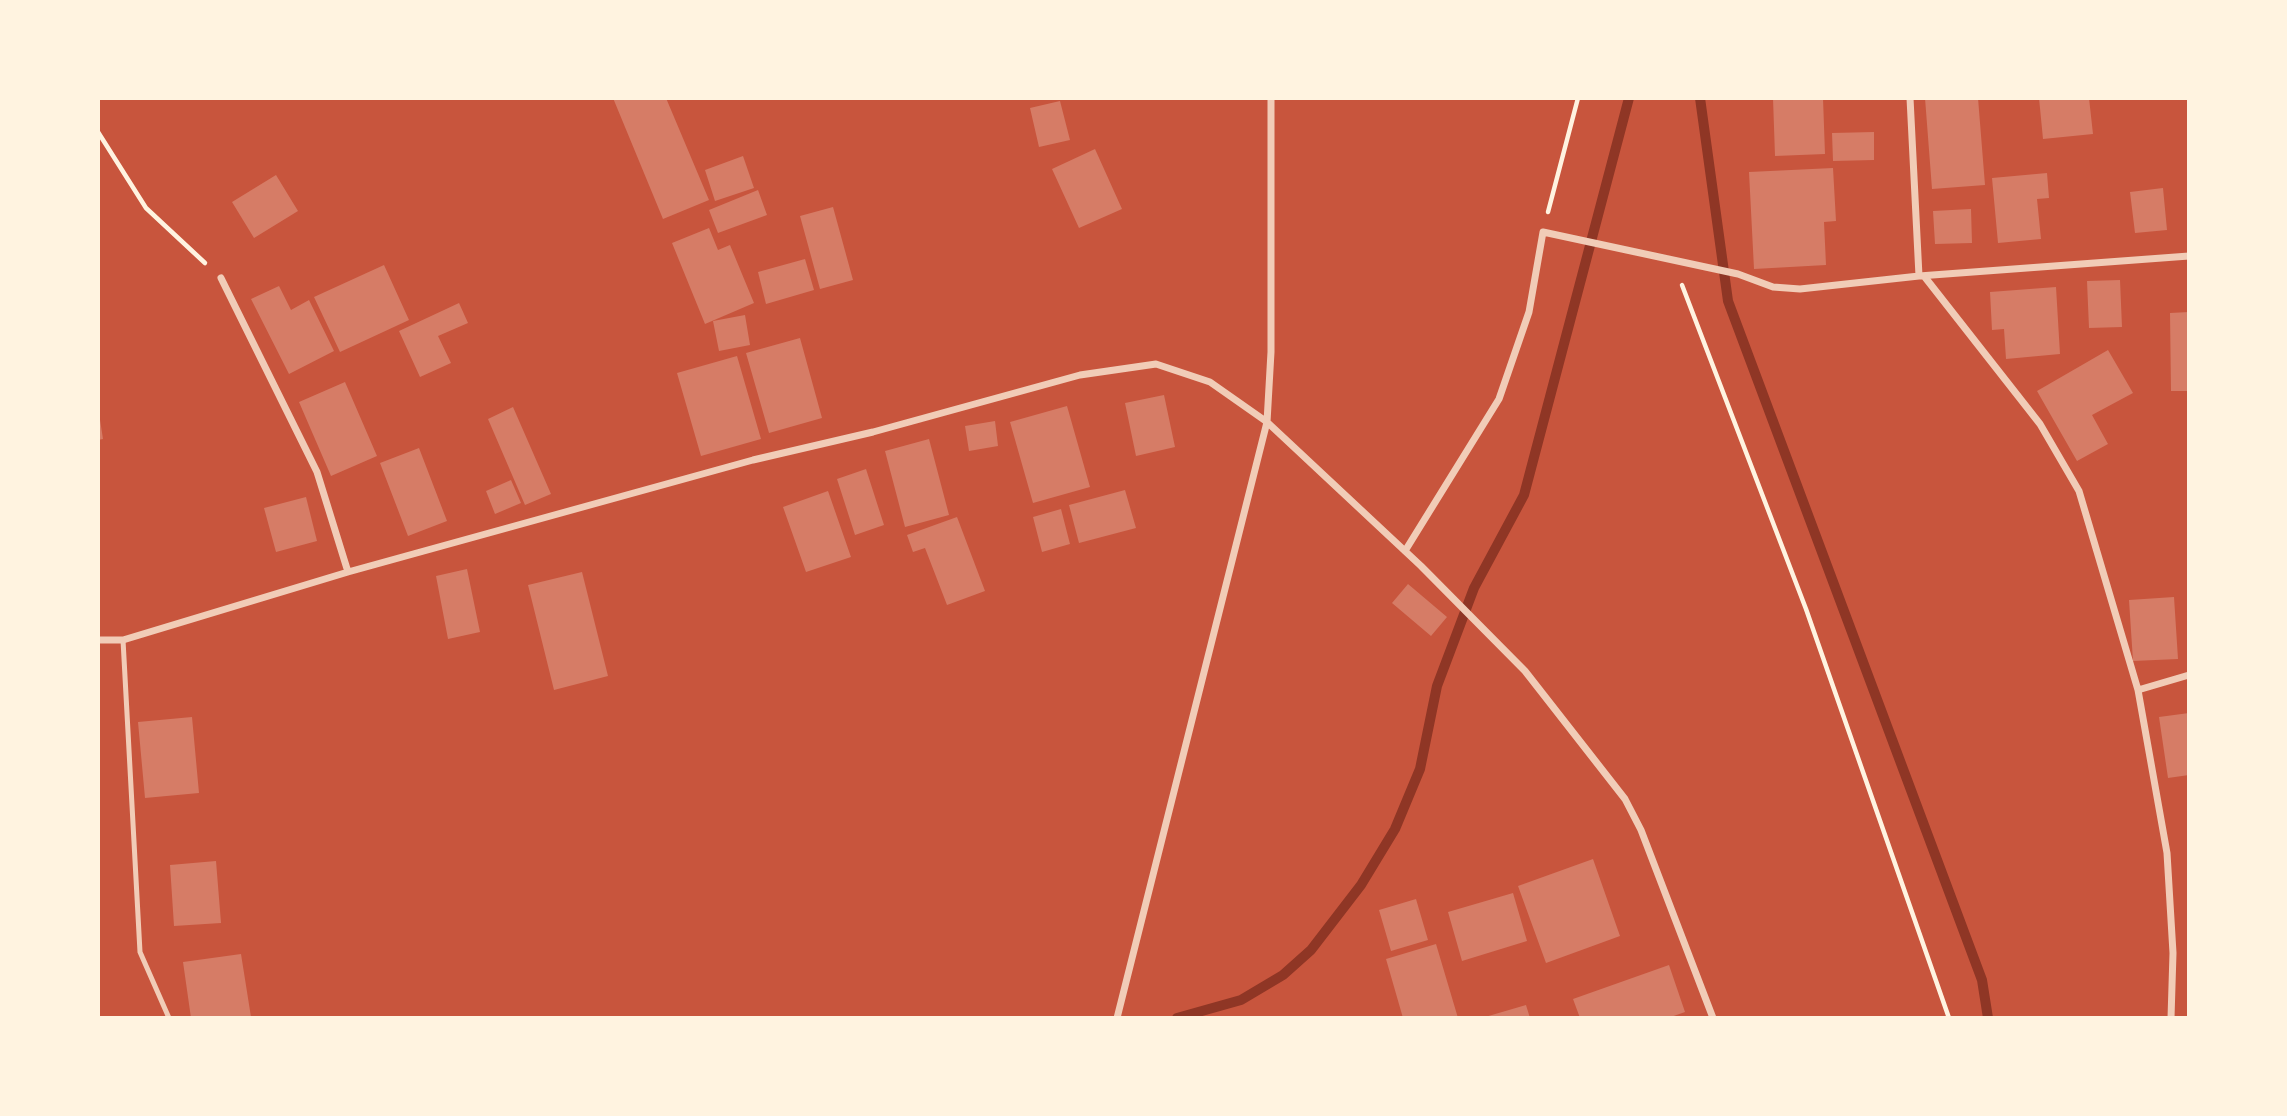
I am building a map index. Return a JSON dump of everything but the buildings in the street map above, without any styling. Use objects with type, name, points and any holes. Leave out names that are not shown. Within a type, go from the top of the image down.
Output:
[{"type":"street","points":[[1117,1018],[1267,422],[1271,352],[1271,98]]},
{"type":"street","points":[[1910,98],[1921,276],[2040,424],[2079,491],[2138,691],[2167,853],[2172,953],[2171,1018]]},
{"type":"street","points":[[1405,551],[1499,399],[1529,312],[1543,232],[1620,251],[1738,274],[1773,288],[1800,289],[1921,276],[2189,256]]},
{"type":"street","points":[[221,278],[317,472],[348,572]]},
{"type":"street","points":[[98,640],[123,640],[348,572],[753,460],[873,432],[1080,376],[1156,364],[1210,382],[1267,422],[1405,551],[1525,671],[1625,799],[1641,830],[1713,1018]]},
{"type":"street","points":[[2138,691],[2189,676]]},
{"type":"lane","points":[[123,640],[140,952],[169,1018]]},
{"type":"path","points":[[1543,232],[1578,98]]},
{"type":"path","points":[[98,132],[146,208],[221,278]]},
{"type":"path","points":[[1673,261],[1806,609],[1949,1018]]},
{"type":"waterway","points":[[1177,1018],[1241,1000],[1283,975],[1311,950],[1361,885],[1395,829],[1420,769],[1437,686],[1474,588],[1524,495],[1629,98]]},
{"type":"waterway","points":[[1700,98],[1728,301],[1982,980],[1988,1018]]}]
